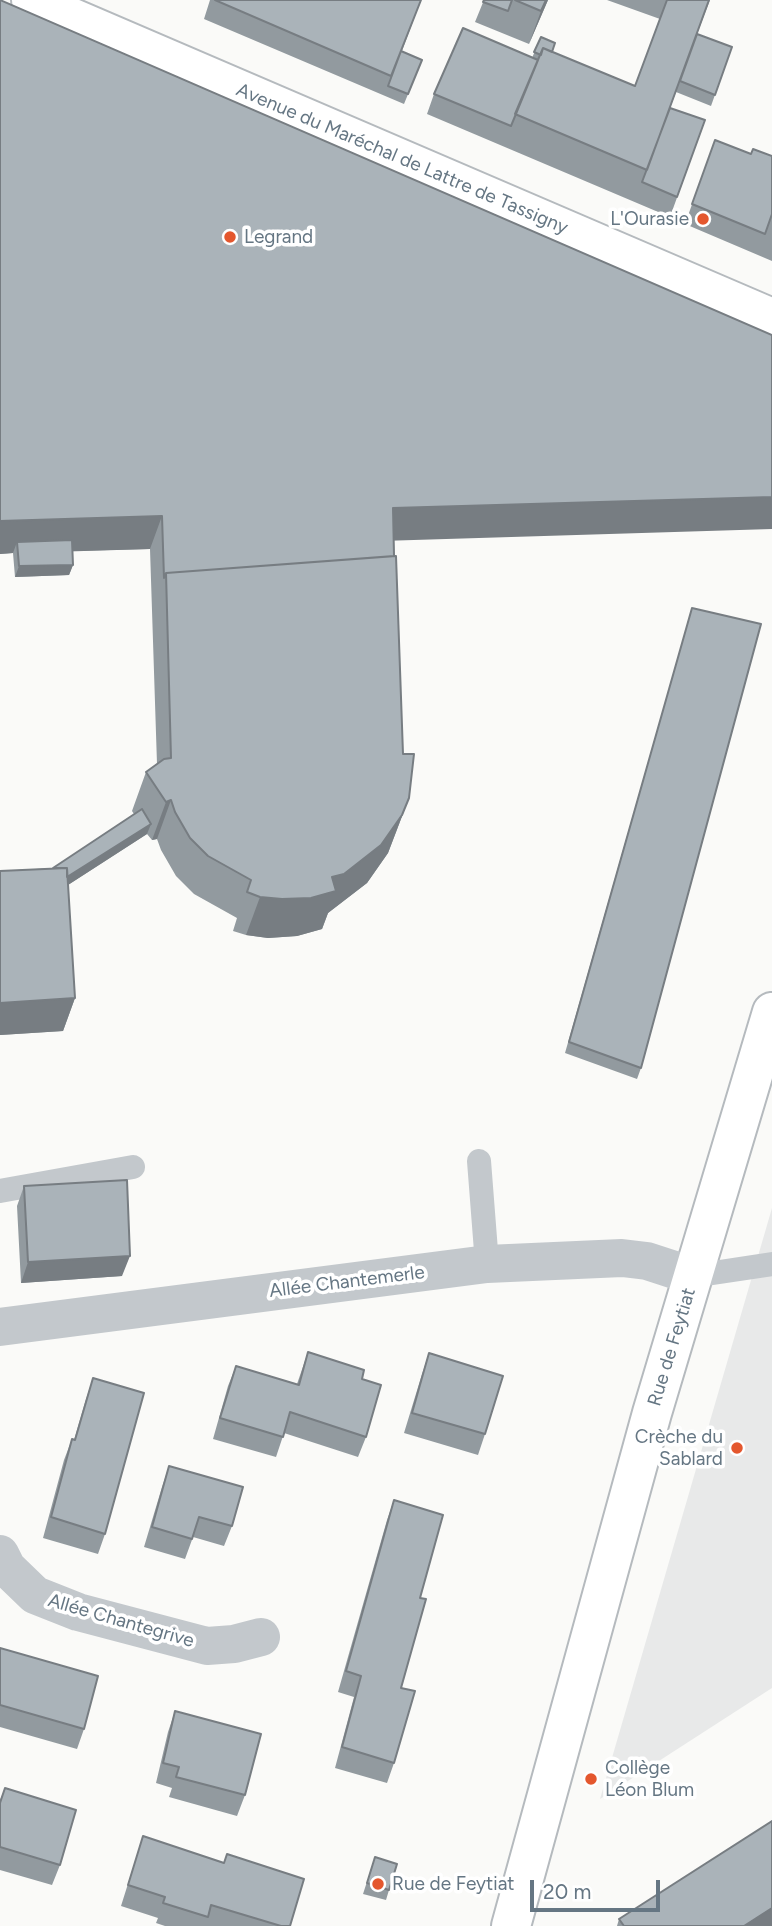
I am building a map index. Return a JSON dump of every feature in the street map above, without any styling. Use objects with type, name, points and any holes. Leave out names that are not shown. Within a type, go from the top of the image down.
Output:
[{"type":"main road","name":"Avenue du Maréchal de Lattre de Tassigny","points":[[31,0],[772,318]]},
{"type":"main road","name":"Rue de Feytiat","points":[[511,1926],[652,1413],[772,1012]]},
{"type":"street","name":"Allée Chantemerle","points":[[0,1327],[487,1264],[622,1258],[647,1261],[693,1276]]},
{"type":"street","name":"Allée Chantegrive","points":[[0,1554],[7,1569],[35,1595],[78,1612],[207,1646],[234,1644],[261,1637]]},
{"type":"lane","points":[[479,1161],[487,1264]]},
{"type":"lane","points":[[0,1191],[133,1167]]},
{"type":"lane","points":[[693,1276],[772,1264]]},
{"type":"shaded area","name":"Crèche du Sablard","points":[[772,1208],[772,1688],[600,1799]]},
{"type":"building","name":"Legrand","points":[[0,0],[772,335],[772,497],[393,508],[394,556],[166,573],[164,578],[162,516],[0,521]]},
{"type":"building","points":[[215,0],[421,0],[391,76]]},
{"type":"building","points":[[512,0],[508,11],[483,2]]},
{"type":"building","points":[[515,0],[546,0],[541,11]]},
{"type":"building","points":[[667,0],[709,0],[647,170],[515,114],[543,48],[635,86]]},
{"type":"building","points":[[463,28],[538,60],[511,126],[434,94]]},
{"type":"building","points":[[697,34],[732,47],[715,95],[680,81]]},
{"type":"building","points":[[541,37],[555,43],[552,52],[543,48],[541,55],[534,52]]},
{"type":"building","points":[[401,51],[422,60],[408,94],[388,86]]},
{"type":"building","points":[[670,108],[705,120],[677,197],[642,182]]},
{"type":"building","points":[[715,140],[751,154],[753,149],[772,156],[772,214],[765,234],[692,204]]},
{"type":"building","points":[[72,540],[73,565],[19,566],[17,542]]},
{"type":"building","points":[[396,556],[403,754],[414,754],[409,798],[402,815],[381,845],[344,874],[332,877],[336,891],[311,898],[282,899],[260,897],[247,892],[251,880],[208,856],[190,838],[171,800],[166,802],[146,772],[164,759],[171,758],[166,573]]},
{"type":"building","points":[[692,608],[761,624],[641,1068],[569,1042]]},
{"type":"building","points":[[142,809],[151,824],[67,877],[67,868],[53,868]]},
{"type":"building","points":[[67,868],[75,998],[0,1003],[0,871]]},
{"type":"building","points":[[127,1180],[130,1256],[28,1262],[24,1186]]},
{"type":"building","points":[[308,1352],[364,1370],[362,1379],[381,1385],[366,1437],[290,1412],[283,1437],[220,1418],[236,1366],[299,1385]]},
{"type":"building","points":[[429,1353],[503,1376],[485,1434],[412,1413]]},
{"type":"building","points":[[93,1378],[144,1393],[105,1534],[51,1517],[72,1439],[75,1440]]},
{"type":"building","points":[[169,1466],[243,1487],[232,1526],[199,1517],[192,1539],[152,1527]]},
{"type":"building","points":[[394,1500],[443,1515],[420,1598],[426,1599],[401,1688],[415,1691],[394,1763],[342,1747],[361,1676],[346,1671]]},
{"type":"building","points":[[0,1648],[98,1676],[84,1729],[0,1705]]},
{"type":"building","points":[[175,1711],[261,1734],[245,1795],[176,1777],[179,1767],[163,1763]]},
{"type":"building","points":[[5,1788],[76,1810],[60,1865],[0,1847],[0,1803]]},
{"type":"building","points":[[772,1821],[772,1908],[744,1926],[624,1926],[619,1919]]},
{"type":"building","points":[[143,1836],[224,1863],[227,1854],[304,1879],[290,1926],[281,1926],[211,1905],[208,1917],[163,1903],[165,1897],[128,1885]]},
{"type":"building","points":[[375,1857],[397,1864],[389,1890],[367,1883]]},
{"type":"place","name":"L'Ourasie","points":[[703,219]]},
{"type":"place","name":"Legrand","points":[[230,237]]},
{"type":"place","name":"Crèche du Sablard","points":[[737,1448]]},
{"type":"place","name":"Collège Léon Blum","points":[[591,1779]]},
{"type":"place","name":"Rue de Feytiat","points":[[378,1884]]}]
